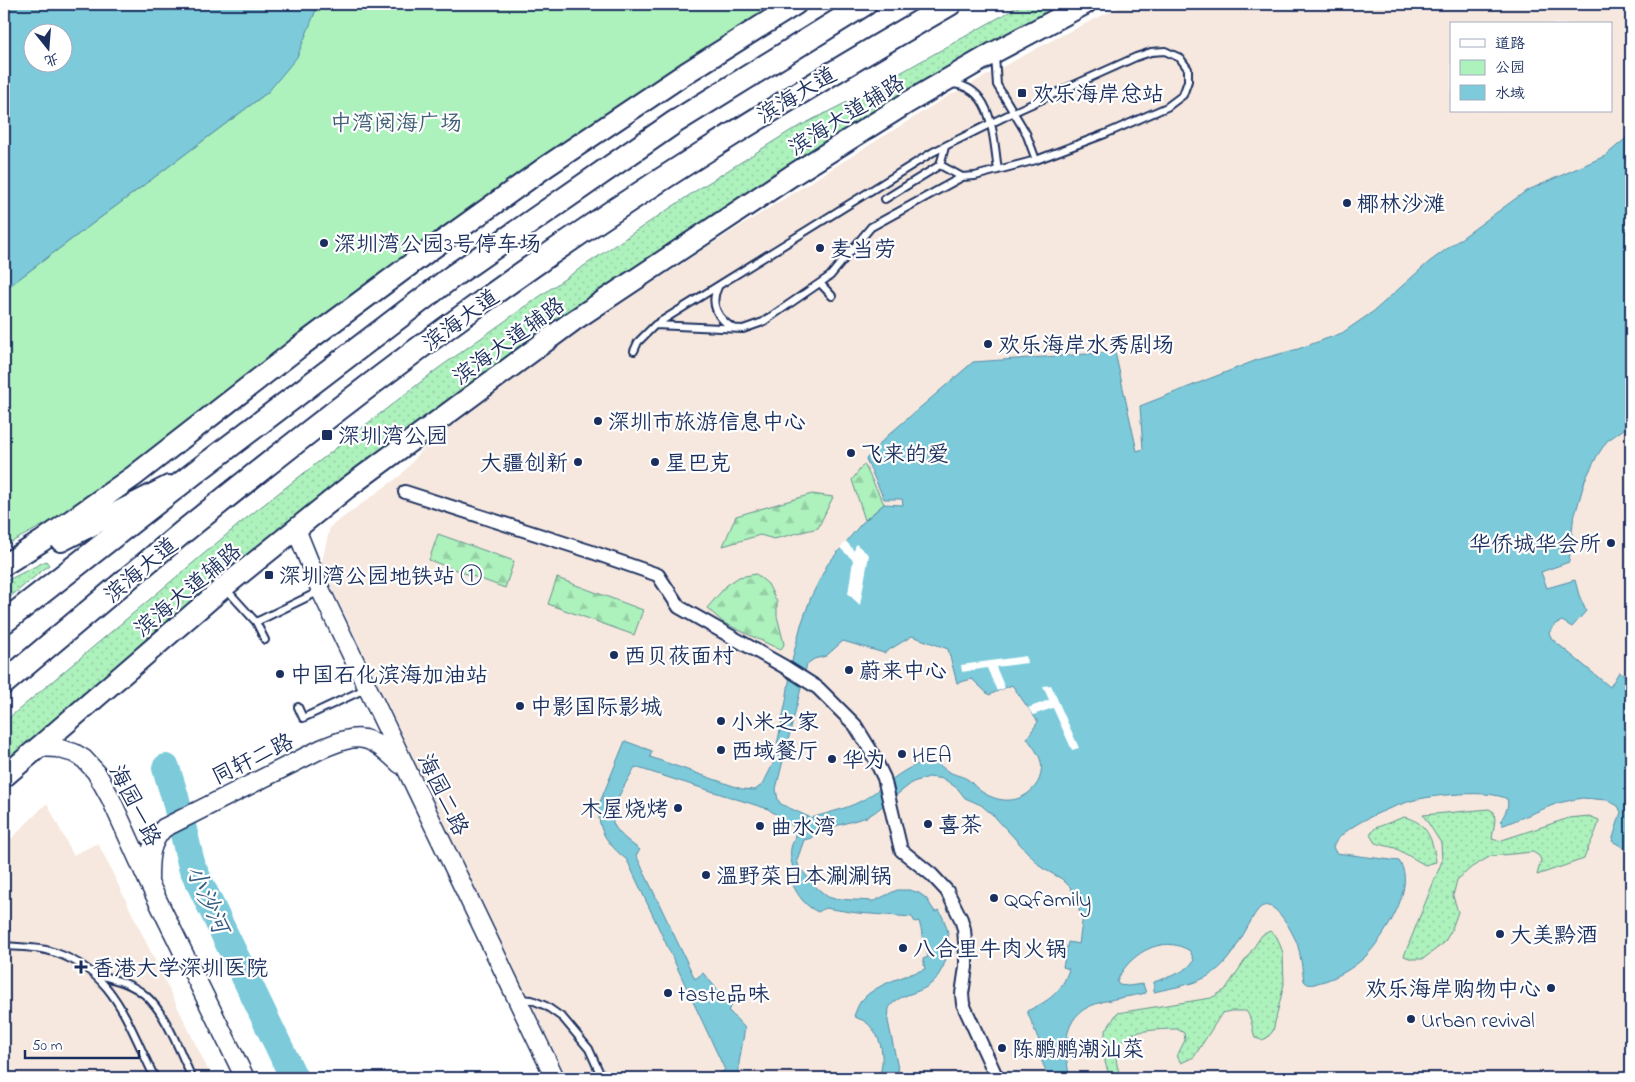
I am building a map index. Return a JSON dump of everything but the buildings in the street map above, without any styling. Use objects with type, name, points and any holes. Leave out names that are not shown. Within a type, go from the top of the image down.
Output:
[{"type":"highway","name":"滨海大道","points":[[4,622],[197,471],[453,276],[674,122],[865,4]]},
{"type":"highway","name":"滨海大道","points":[[4,683],[198,521],[325,420],[471,310],[699,154],[859,56],[950,4]]},
{"type":"highway","points":[[4,689],[37,656]]},
{"type":"main road","points":[[4,565],[50,536],[134,476],[302,345],[430,250],[686,73],[796,4]]},
{"type":"main road","name":"滨海大道辅路","points":[[4,777],[224,587],[347,488],[573,321],[792,176],[938,84],[1085,4]]},
{"type":"main road","points":[[4,570],[197,471]]},
{"type":"street","points":[[405,492],[658,575],[679,607],[785,667],[818,688],[855,725],[871,751],[884,778],[901,850],[932,875],[947,892],[961,919],[964,929],[966,967],[962,994],[963,1004],[997,1078]]},
{"type":"street","name":"海园二路","points":[[296,529],[321,591],[555,1078]]},
{"type":"street","name":"同轩二路","points":[[149,883],[150,852],[154,841],[164,828],[321,749],[347,739],[358,737],[369,739],[380,746],[409,773]]},
{"type":"street","name":"海园一路","points":[[38,746],[57,748],[74,753],[84,759],[96,772],[110,797],[149,883],[245,1078]]},
{"type":"lane","points":[[634,351],[638,342],[656,324],[932,152],[1014,112],[1151,52],[1165,51],[1174,54],[1180,58],[1188,69],[1188,81],[1183,95],[1167,108],[1036,160],[975,176],[962,177],[872,227],[830,276],[763,322],[748,328],[735,329],[656,324]]},
{"type":"lane","points":[[995,52],[997,85],[1026,133],[1036,160]]},
{"type":"lane","points":[[938,84],[960,85],[974,91],[984,106],[991,123],[998,170]]},
{"type":"lane","points":[[885,199],[940,165],[945,146]]},
{"type":"lane","points":[[940,165],[962,177]]},
{"type":"lane","points":[[820,283],[832,296]]},
{"type":"lane","points":[[719,286],[715,294],[716,310],[726,324],[735,329]]},
{"type":"lane","points":[[224,587],[256,622],[265,640]]},
{"type":"lane","points":[[256,622],[321,591]]},
{"type":"lane","points":[[298,708],[303,718],[367,688]]},
{"type":"lane","points":[[4,946],[45,950],[80,963],[94,974],[108,988],[119,1004],[154,1078]]},
{"type":"lane","points":[[94,974],[133,987],[145,994],[154,1003],[192,1078]]},
{"type":"lane","points":[[517,999],[532,1000],[546,1006],[563,1018],[589,1048],[602,1078]]},
{"type":"shaded area","points":[[1126,4],[1631,4],[1631,1078],[567,1078],[321,565],[330,527],[401,475],[428,443],[583,329],[707,247],[943,99],[1058,37]]},
{"type":"shaded area","name":"香港大学深圳医院","points":[[47,803],[73,855],[98,843],[212,1078],[4,1078],[4,846]]},
{"type":"green space","name":"中湾阅海广场","points":[[317,4],[778,4],[623,105],[89,501],[4,546],[4,290],[268,92],[314,15]]},
{"type":"green space","points":[[1023,4],[1063,4],[1014,30],[846,129],[692,228],[505,358],[325,491],[51,722],[4,767],[4,722],[244,520],[436,370],[560,282],[697,190],[790,131],[859,96]]},
{"type":"green space","points":[[864,464],[884,504],[865,520],[852,480]]},
{"type":"green space","points":[[812,494],[833,497],[818,528],[774,539],[760,535],[723,546],[736,516]]},
{"type":"green space","points":[[438,534],[514,561],[505,588],[429,560]]},
{"type":"green space","points":[[46,561],[49,565],[4,602],[4,582]]},
{"type":"green space","points":[[756,574],[768,584],[777,602],[777,616],[784,644],[781,650],[724,623],[707,608],[727,585],[739,577]]},
{"type":"green space","points":[[557,578],[643,610],[634,635],[548,604]]},
{"type":"green space","points":[[1489,809],[1494,812],[1495,820],[1492,839],[1499,841],[1569,818],[1589,816],[1599,820],[1584,859],[1537,875],[1541,860],[1533,852],[1491,856],[1472,867],[1457,880],[1453,896],[1458,912],[1444,943],[1423,959],[1412,959],[1404,956],[1442,861],[1441,843],[1423,815]]},
{"type":"green space","points":[[1404,817],[1419,823],[1424,828],[1431,840],[1436,862],[1425,865],[1395,848],[1375,843],[1370,835],[1375,828]]},
{"type":"green space","points":[[1270,931],[1277,937],[1283,953],[1284,984],[1273,1031],[1267,1038],[1262,1040],[1255,1038],[1251,1020],[1246,1011],[1222,1013],[1194,1057],[1181,1063],[1177,1056],[1185,1040],[1184,1033],[1177,1029],[1133,1034],[1126,1038],[1118,1048],[1116,1059],[1122,1078],[1110,1078],[1105,1062],[1105,1032],[1117,1013],[1211,998],[1225,990],[1262,935]]},
{"type":"water","points":[[4,4],[317,4],[297,57],[268,92],[4,290]]},
{"type":"water","points":[[1631,134],[1631,424],[1607,441],[1585,480],[1573,522],[1569,562],[1541,572],[1547,588],[1575,580],[1586,611],[1572,627],[1562,621],[1555,624],[1549,633],[1552,639],[1610,687],[1619,672],[1631,679],[1631,852],[1612,841],[1621,812],[1618,806],[1607,800],[1582,798],[1558,803],[1504,825],[1502,825],[1501,821],[1507,808],[1507,799],[1488,794],[1432,797],[1411,801],[1391,808],[1356,825],[1338,839],[1333,847],[1336,853],[1399,861],[1404,872],[1404,884],[1396,912],[1381,938],[1360,961],[1333,978],[1314,984],[1306,983],[1304,981],[1297,943],[1281,915],[1269,906],[1263,906],[1257,911],[1228,959],[1218,969],[1192,983],[1154,992],[1154,982],[1182,971],[1194,960],[1190,951],[1182,947],[1165,945],[1148,949],[1140,953],[1127,965],[1117,982],[1119,985],[1128,986],[1143,984],[1146,993],[1105,1001],[1083,1010],[1071,1024],[1066,1042],[1070,1078],[1049,1078],[1037,1050],[1042,1048],[1027,1011],[1054,995],[1063,984],[1069,969],[1063,967],[1068,942],[1079,944],[1083,915],[1080,913],[1071,888],[1062,879],[1042,868],[994,816],[981,805],[965,798],[958,789],[944,779],[929,777],[913,782],[867,817],[811,833],[812,838],[804,840],[797,860],[799,867],[817,888],[828,897],[874,901],[897,890],[910,890],[926,898],[935,912],[939,910],[946,924],[948,952],[937,977],[927,987],[898,999],[889,1008],[888,1021],[900,1078],[879,1078],[882,1056],[879,1042],[867,1023],[854,1016],[861,1001],[867,995],[891,981],[925,969],[923,959],[928,957],[919,921],[915,922],[912,917],[857,913],[825,908],[818,912],[813,910],[802,900],[792,883],[796,880],[791,856],[795,834],[793,826],[768,809],[635,767],[623,787],[613,812],[614,825],[622,836],[640,850],[636,855],[695,979],[703,973],[732,1006],[728,1010],[745,1028],[739,1063],[739,1078],[718,1078],[717,1075],[725,1070],[627,860],[604,835],[599,820],[600,802],[625,741],[652,751],[650,757],[742,789],[755,790],[763,784],[773,764],[793,656],[801,625],[811,597],[827,565],[861,524],[884,504],[903,505],[902,499],[884,499],[866,459],[886,437],[973,362],[1115,352],[1137,451],[1143,449],[1140,406],[1257,360],[1298,349],[1342,333],[1374,311],[1429,262],[1526,191],[1605,156]],"holes":[[[912,636],[948,649],[957,683],[972,679],[989,695],[1012,685],[1038,722],[1027,738],[1038,754],[1042,767],[1038,781],[1030,792],[1015,799],[1002,800],[995,798],[983,793],[967,779],[949,772],[937,763],[929,762],[911,767],[855,804],[811,818],[781,804],[778,800],[776,789],[807,664],[814,659],[826,656],[843,641],[884,653]]]},
{"type":"pier","points":[[846,541],[854,551],[856,544],[869,555],[860,605],[848,594],[853,560],[840,548]]},
{"type":"pier","points":[[1026,656],[1027,663],[996,667],[1005,688],[997,691],[987,668],[962,672],[961,665]]},
{"type":"pier","points":[[1051,685],[1079,748],[1072,750],[1053,708],[1033,715],[1028,708],[1049,700],[1043,686]]},
{"type":"waterway","name":"小沙河","points":[[166,768],[192,867],[294,1078]]},
{"type":"place","name":"欢乐海岸总站","points":[[1022,93]]},
{"type":"place","name":"椰林沙滩","points":[[1347,203]]},
{"type":"place","name":"深圳湾公园3号停车场","points":[[324,243]]},
{"type":"place","name":"麦当劳","points":[[820,248]]},
{"type":"place","name":"欢乐海岸水秀剧场","points":[[988,344]]},
{"type":"place","name":"深圳市旅游信息中心","points":[[598,421]]},
{"type":"place","name":"深圳湾公园","points":[[327,435]]},
{"type":"place","name":"飞来的爱","points":[[851,453]]},
{"type":"place","name":"大疆创新","points":[[578,462]]},
{"type":"place","name":"星巴克","points":[[655,462]]},
{"type":"place","name":"华侨城华会所","points":[[1611,543]]},
{"type":"place","name":"深圳湾公园地铁站 ①","points":[[269,575]]},
{"type":"place","name":"西贝莜面村","points":[[614,655]]},
{"type":"place","name":"蔚来中心","points":[[849,670]]},
{"type":"place","name":"中国石化滨海加油站","points":[[280,674]]},
{"type":"place","name":"中影国际影城","points":[[520,706]]},
{"type":"place","name":"小米之家","points":[[721,721]]},
{"type":"place","name":"西域餐厅","points":[[721,750]]},
{"type":"place","name":"HEA","points":[[902,754]]},
{"type":"place","name":"华为","points":[[832,759]]},
{"type":"place","name":"木屋烧烤","points":[[678,808]]},
{"type":"place","name":"喜茶","points":[[928,824]]},
{"type":"place","name":"曲水湾","points":[[760,826]]},
{"type":"place","name":"温野菜日本涮涮锅","points":[[706,875]]},
{"type":"place","name":"QQfamily","points":[[994,898]]},
{"type":"place","name":"大美黔酒","points":[[1500,934]]},
{"type":"place","name":"八合里牛肉火锅","points":[[903,948]]},
{"type":"place","name":"香港大学深圳医院","points":[[81,967]]},
{"type":"place","name":"欢乐海岸购物中心","points":[[1551,988]]},
{"type":"place","name":"taste品味","points":[[668,993]]},
{"type":"place","name":"Urban revival","points":[[1411,1019]]},
{"type":"place","name":"陈鹏鹏潮汕菜","points":[[1002,1048]]}]
